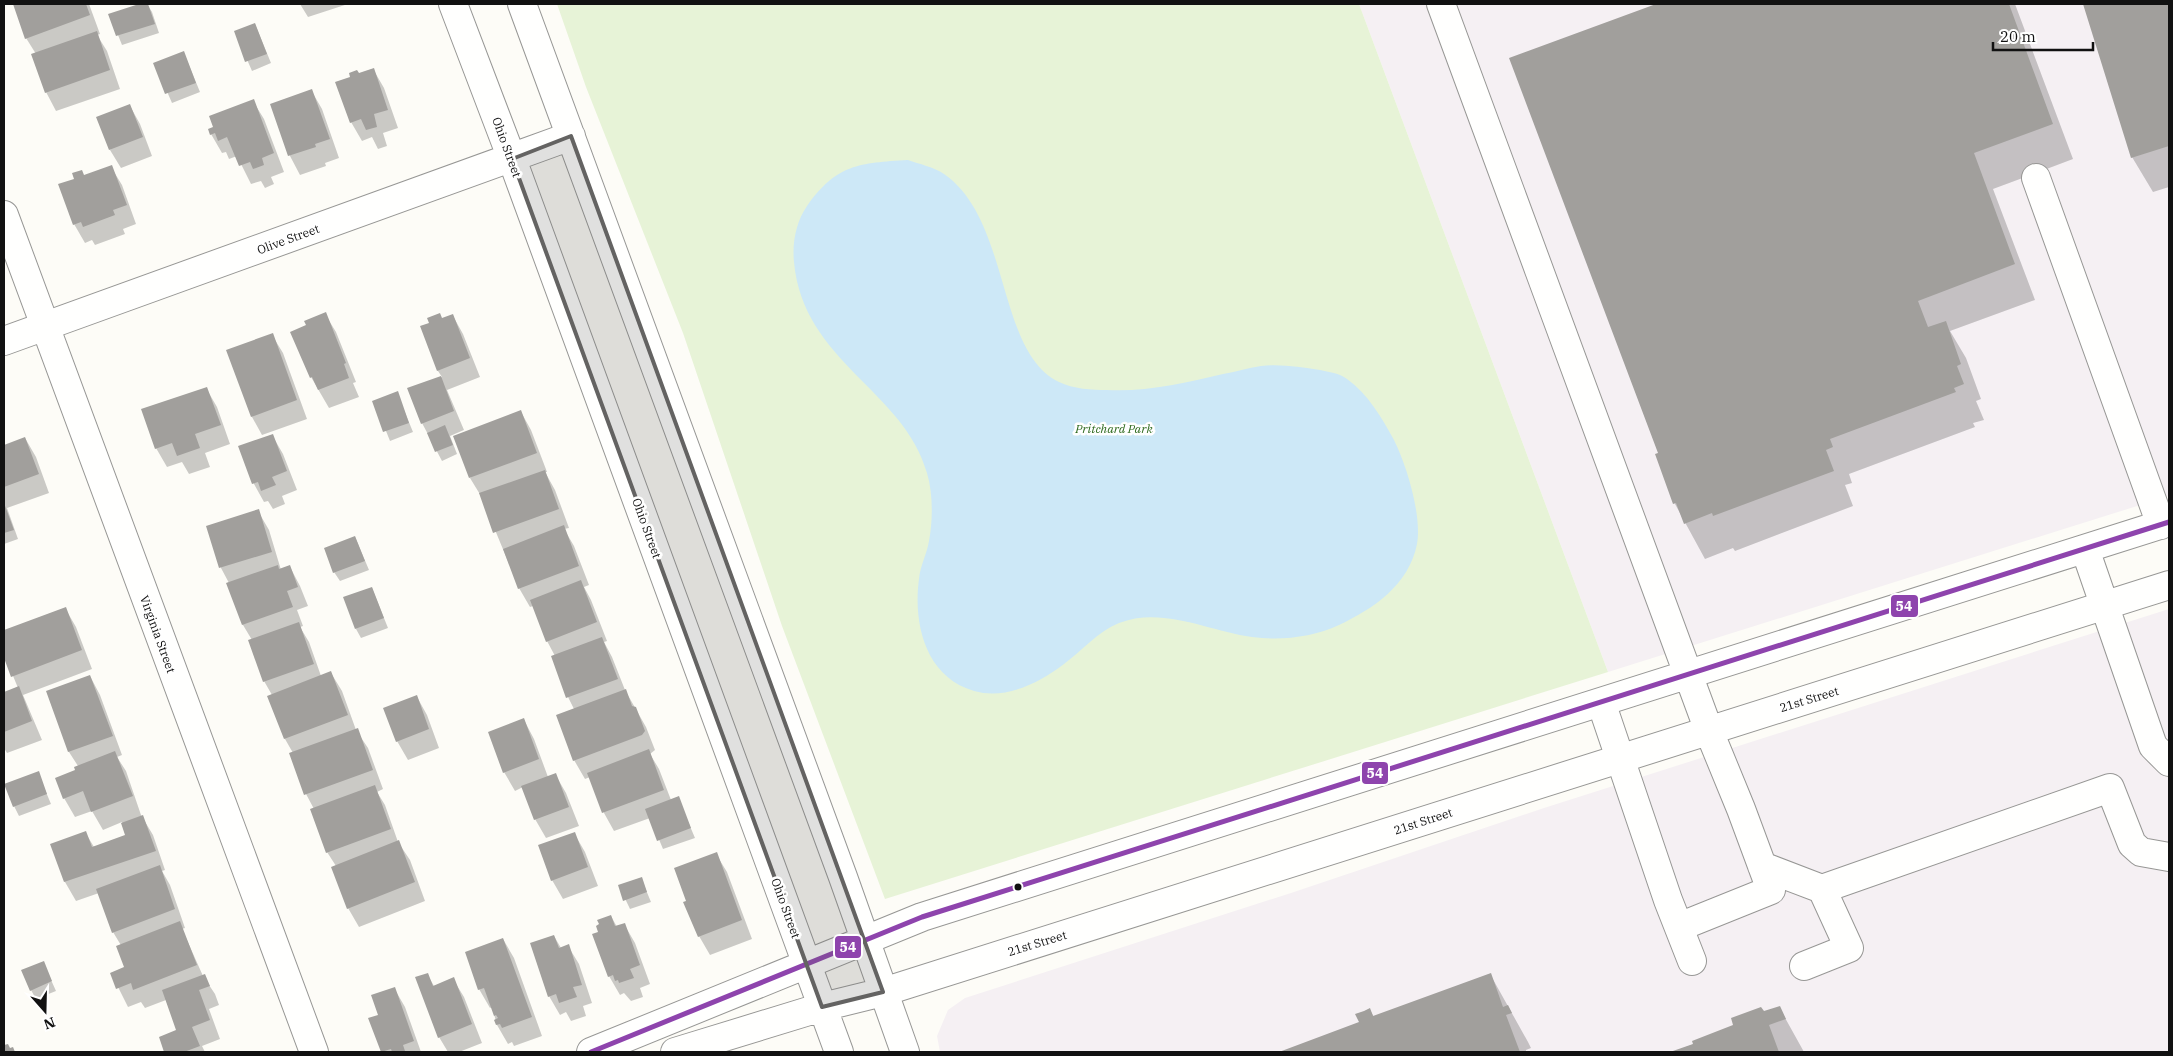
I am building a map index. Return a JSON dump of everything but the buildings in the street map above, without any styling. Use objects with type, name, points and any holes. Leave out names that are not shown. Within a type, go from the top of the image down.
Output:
[{"type":"street","name":"Ohio Street","points":[[452,4],[512,159],[838,1052]]},
{"type":"street","points":[[522,4],[866,940],[904,1052]]},
{"type":"street","points":[[1441,4],[1688,674],[1742,809],[1766,878]]},
{"type":"street","name":"Olive Street","points":[[4,341],[572,136]]},
{"type":"street","points":[[591,1052],[922,917],[2165,523],[2036,178]]},
{"type":"street","name":"Virginia Street","points":[[4,215],[314,1052]]},
{"type":"street","points":[[2085,549],[2106,605],[2153,746],[2169,762]]},
{"type":"street","name":"21st Street","points":[[675,1052],[822,1007],[883,992],[2169,585]]},
{"type":"street","points":[[1602,702],[1692,961]]},
{"type":"street","points":[[1679,927],[1766,878],[1822,889],[2110,788],[2132,844],[2141,852],[2169,857]]},
{"type":"street","points":[[1804,966],[1848,948],[1822,889]]},
{"type":"highlighted area","points":[[571,136],[883,992],[822,1007],[512,159]]},
{"type":"shaded area","points":[[1359,4],[2169,4],[2169,496],[1608,672]]},
{"type":"shaded area","points":[[2169,609],[2169,1052],[940,1052],[937,1036],[948,1010],[965,998],[1291,893],[1544,808]]},
{"type":"green space","name":"Pritchard Park","points":[[557,4],[1359,4],[1608,672],[885,899],[782,626],[683,333],[586,87]]},
{"type":"water","points":[[908,160],[944,174],[966,195],[981,222],[993,252],[1024,343],[1039,366],[1059,382],[1076,388],[1136,390],[1180,384],[1261,366],[1276,365],[1334,373],[1355,385],[1385,423],[1404,463],[1412,491],[1417,520],[1417,544],[1413,559],[1398,583],[1377,603],[1352,619],[1329,629],[1308,635],[1285,638],[1252,637],[1169,618],[1135,618],[1119,623],[1104,631],[1044,678],[1022,688],[998,693],[974,691],[957,684],[944,674],[933,661],[926,646],[918,613],[920,574],[928,546],[931,524],[932,507],[927,473],[915,444],[898,419],[834,351],[815,325],[801,296],[794,262],[794,240],[803,212],[818,192],[829,182],[850,168]]},
{"type":"transit line","name":"54","points":[[591,1052],[922,917],[2169,522]]}]
